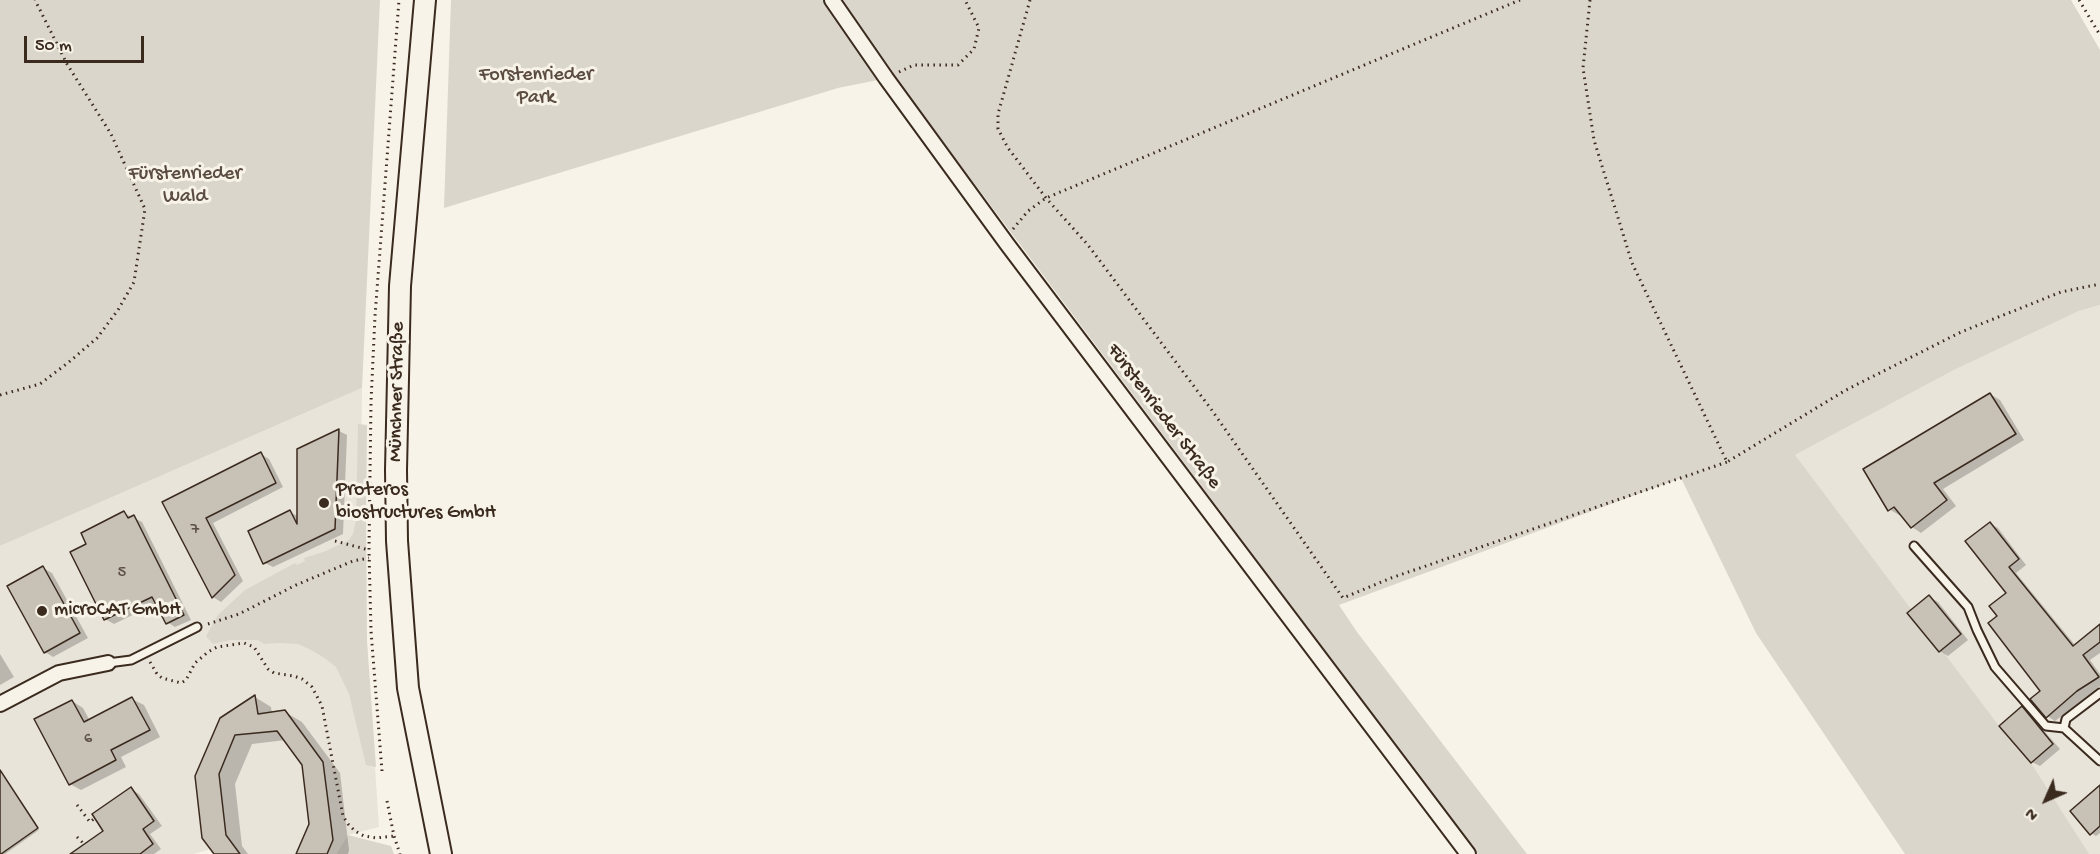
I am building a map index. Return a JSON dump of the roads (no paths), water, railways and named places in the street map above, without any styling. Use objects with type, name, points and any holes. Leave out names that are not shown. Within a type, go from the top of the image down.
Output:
[{"type":"main road","name":"Münchner Straße","points":[[425,0],[400,286],[396,470],[397,541],[408,688],[441,854]]},
{"type":"street","name":"Fürstenrieder Straße","points":[[832,0],[1004,240],[1468,854]]},
{"type":"street","points":[[0,704],[59,673],[108,663]]},
{"type":"lane","points":[[1914,546],[1968,607],[1995,667],[2046,726],[2064,728],[2100,760]]},
{"type":"lane","points":[[108,663],[131,660],[197,627]]},
{"type":"lane","points":[[2064,728],[2066,719],[2100,693]]},
{"type":"place","name":"Proteros biostructures GmbH","points":[[324,503]]},
{"type":"place","name":"microCAT GmbH","points":[[42,611]]},
{"type":"park label","name":"Forstenrieder Park","points":[[536,88]]},
{"type":"park label","name":"Fürstenrieder Wald","points":[[185,186]]}]
